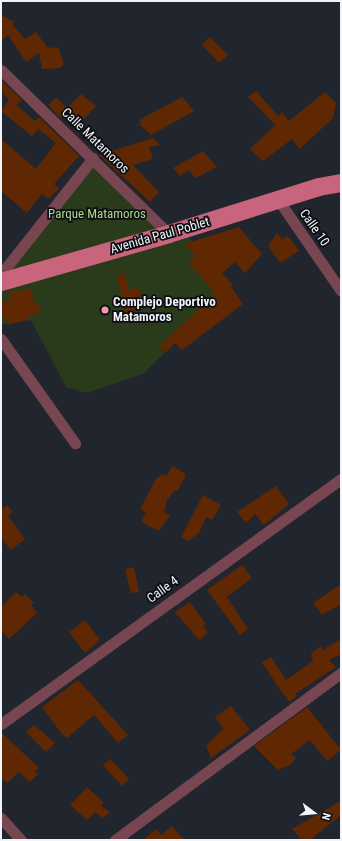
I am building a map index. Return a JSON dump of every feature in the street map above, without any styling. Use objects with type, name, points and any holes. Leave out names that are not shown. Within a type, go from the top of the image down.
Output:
[{"type":"main road","name":"Avenida Paul Poblet","points":[[319,187],[341,173]]},
{"type":"main road","name":"Avenida Paul Poblet","points":[[1,282],[169,234],[279,201],[319,187],[341,183]]},
{"type":"street","name":"Calle Matamoros","points":[[1,70],[93,158],[169,234]]},
{"type":"street","points":[[1,274],[93,158]]},
{"type":"street","name":"Calle 10","points":[[279,201],[341,291]]},
{"type":"street","points":[[1,339],[75,443]]},
{"type":"street","name":"Calle 4","points":[[1,724],[341,479]]},
{"type":"street","points":[[115,840],[341,673]]},
{"type":"street","points":[[1,818],[21,840]]},
{"type":"green space","name":"Parque Matamoros","points":[[95,162],[162,232],[8,273]]},
{"type":"green space","name":"Complejo Deportivo Matamoros","points":[[188,237],[233,285],[143,374],[87,393],[66,387],[31,320],[1,325],[1,287]]},
{"type":"building","points":[[1,15],[15,22],[12,24],[25,39],[36,32],[48,48],[58,47],[64,64],[60,68],[42,69],[39,53],[26,62],[8,35],[1,41]]},
{"type":"building","points":[[210,37],[228,55],[219,63],[202,45]]},
{"type":"building","points":[[1,80],[22,100],[16,105],[35,121],[39,117],[79,156],[54,184],[59,189],[48,199],[42,194],[27,213],[1,191],[1,139],[36,169],[56,143],[38,129],[32,136],[1,111],[9,100],[1,90]]},
{"type":"building","points":[[256,91],[278,116],[282,112],[289,121],[325,92],[336,103],[333,118],[300,149],[292,139],[263,161],[250,149],[275,125],[248,97]]},
{"type":"building","points":[[81,94],[96,106],[82,121],[67,108]]},
{"type":"building","points":[[182,97],[194,111],[151,135],[139,124],[141,123],[139,120]]},
{"type":"building","points":[[56,98],[69,109],[60,118],[48,105]]},
{"type":"building","points":[[153,138],[160,145],[149,147],[153,159],[133,165],[159,192],[150,202],[99,155]]},
{"type":"building","points":[[203,151],[217,167],[196,178],[188,170],[180,176],[173,168]]},
{"type":"building","points":[[239,227],[262,254],[245,273],[235,262],[222,273],[233,285],[231,287],[243,304],[182,350],[175,343],[166,352],[159,346],[215,294],[188,261],[196,256],[184,244]]},
{"type":"building","points":[[277,233],[282,239],[288,236],[299,251],[280,263],[268,246]]},
{"type":"building","points":[[125,273],[128,289],[139,288],[144,304],[136,307],[136,310],[125,313],[117,276]]},
{"type":"building","points":[[31,289],[34,303],[38,302],[40,313],[28,316],[28,320],[8,324],[1,312],[1,302],[11,300],[9,292]]},
{"type":"building","points":[[172,466],[186,474],[178,491],[175,490],[167,500],[164,512],[170,515],[159,531],[141,522],[146,512],[140,509],[156,479],[162,474],[167,476]]},
{"type":"building","points":[[276,486],[289,504],[264,525],[255,514],[246,523],[237,512]]},
{"type":"building","points":[[203,495],[221,505],[212,520],[206,517],[199,533],[188,541],[181,537]]},
{"type":"building","points":[[7,505],[13,512],[8,516],[25,539],[11,550],[1,538],[1,506],[3,509]]},
{"type":"building","points":[[242,565],[252,578],[227,597],[248,629],[240,635],[207,590]]},
{"type":"building","points":[[134,567],[139,592],[131,593],[125,569]]},
{"type":"building","points":[[341,584],[341,604],[322,615],[313,603]]},
{"type":"building","points":[[16,592],[22,597],[25,594],[34,603],[31,605],[37,613],[9,639],[1,631],[1,607]]},
{"type":"building","points":[[190,602],[206,624],[203,626],[208,633],[199,640],[175,612]]},
{"type":"building","points":[[85,620],[100,640],[85,653],[69,632]]},
{"type":"building","points":[[341,639],[341,654],[329,660],[336,667],[295,694],[297,696],[289,702],[262,663],[271,657],[286,680],[313,661],[311,653],[321,646],[323,650]]},
{"type":"building","points":[[78,680],[128,735],[118,743],[94,715],[67,738],[62,734],[42,707]]},
{"type":"building","points":[[231,706],[250,730],[211,758],[206,746],[223,729],[215,717]]},
{"type":"building","points":[[307,707],[341,750],[327,761],[310,740],[291,754],[296,758],[290,765],[278,770],[254,746]]},
{"type":"building","points":[[34,725],[55,743],[46,752],[26,732]]},
{"type":"building","points":[[1,732],[39,768],[34,772],[38,774],[30,782],[19,772],[7,783],[1,778]]},
{"type":"building","points":[[110,759],[129,779],[122,786],[103,765]]},
{"type":"building","points":[[87,787],[104,803],[101,806],[110,812],[103,818],[95,812],[87,820],[70,805]]},
{"type":"building","points":[[341,801],[341,815],[310,840],[302,840],[292,829]]},
{"type":"building","points":[[172,826],[184,840],[143,840],[156,829],[161,835]]},
{"type":"place","name":"Complejo Deportivo Matamoros","points":[[105,310]]}]
